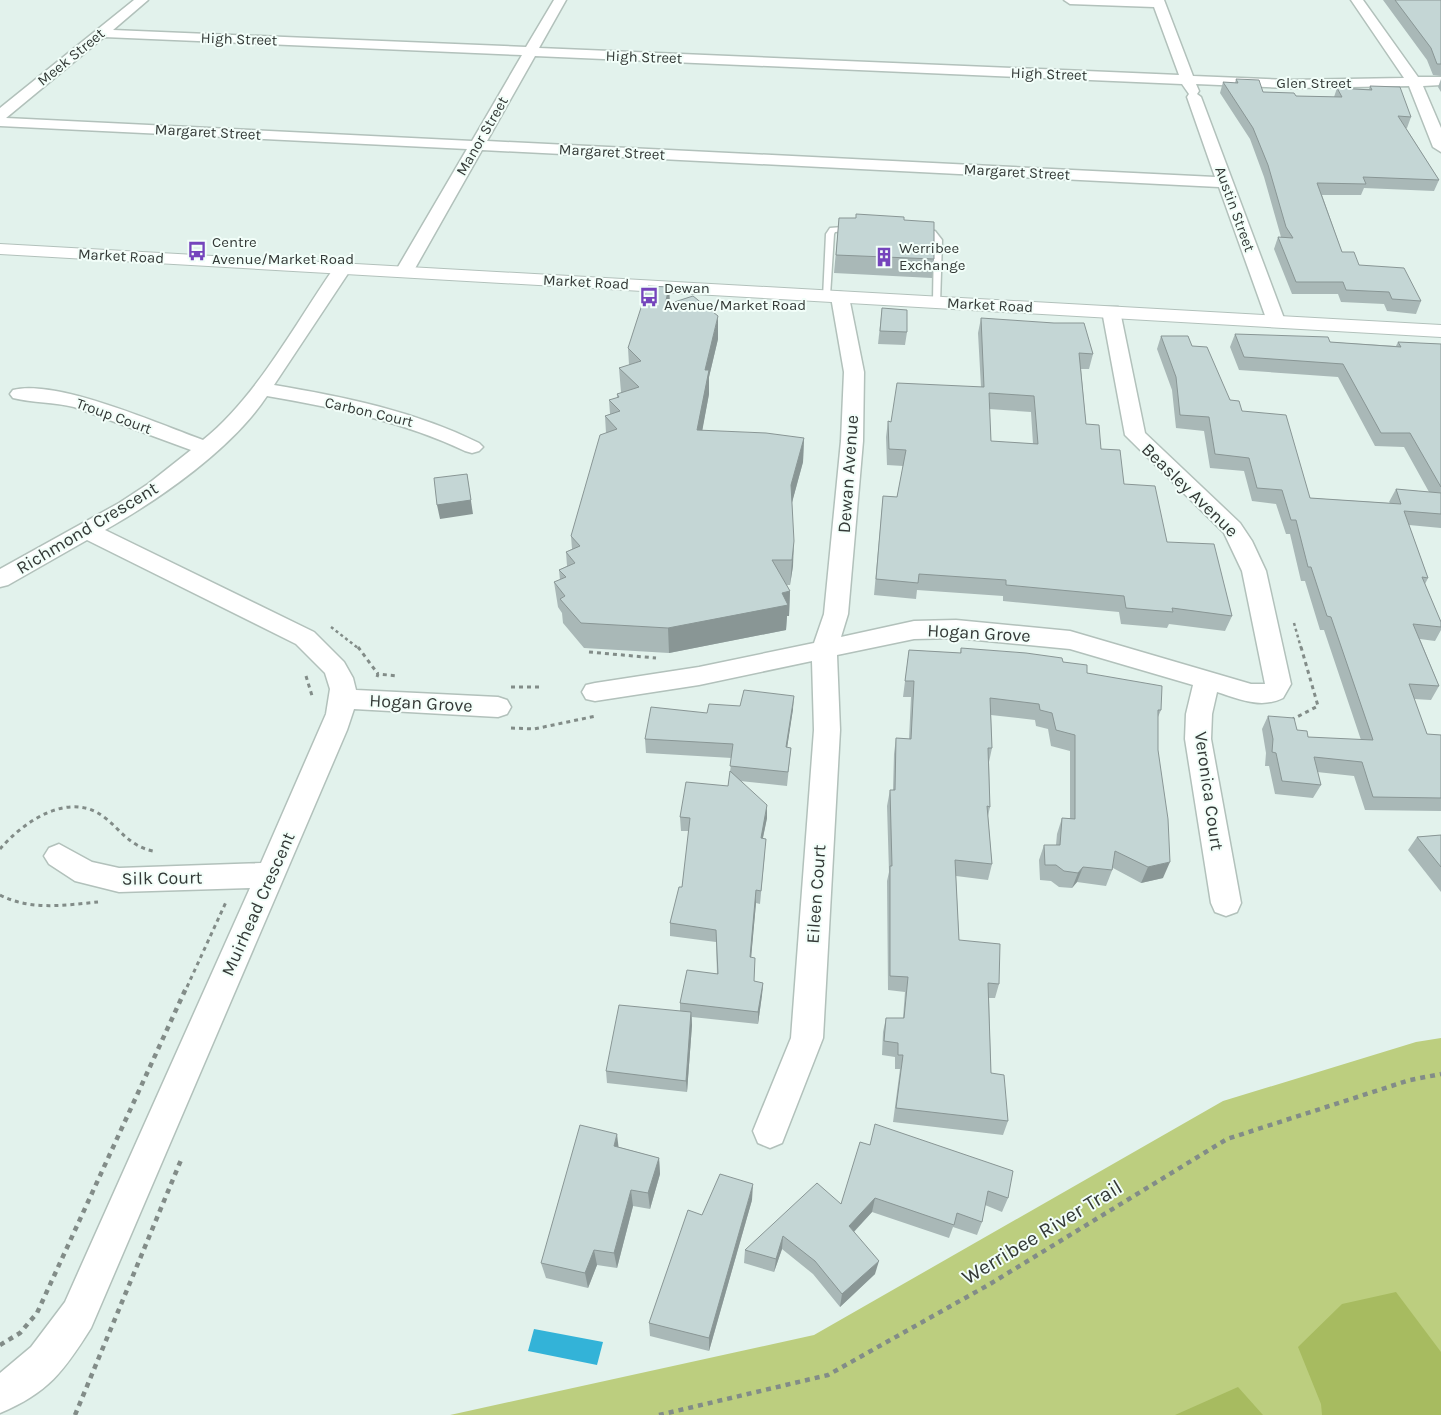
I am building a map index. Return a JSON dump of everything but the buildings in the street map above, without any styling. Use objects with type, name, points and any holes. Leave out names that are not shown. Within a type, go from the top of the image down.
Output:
[{"type":"street","name":"Meek Street","points":[[0,115],[142,0]]},
{"type":"street","name":"Manor Street","points":[[404,272],[560,0]]},
{"type":"street","points":[[1070,0],[1159,2]]},
{"type":"street","points":[[1358,0],[1414,82],[1441,147]]},
{"type":"street","name":"Austin Street","points":[[1159,2],[1276,321]]},
{"type":"street","name":"High Street","points":[[100,34],[530,52],[1191,89]]},
{"type":"street","name":"Glen Street","points":[[1191,89],[1441,81]]},
{"type":"street","name":"Margaret Street","points":[[0,122],[1224,182]]},
{"type":"street","name":"Market Road","points":[[0,249],[1441,331]]},
{"type":"street","name":"Richmond Crescent","points":[[0,579],[88,531],[156,488],[230,429],[249,408],[342,269]]},
{"type":"street","name":"Dewan Avenue","points":[[824,650],[836,614],[852,441],[854,372],[833,296]]},
{"type":"street","name":"Beasley Avenue","points":[[1111,311],[1135,435],[1232,528],[1247,552],[1254,571],[1278,678],[1279,684],[1272,694]]},
{"type":"street","name":"Carbon Court","points":[[262,389],[402,418],[452,436],[472,446]]},
{"type":"street","name":"Troup Court","points":[[20,394],[57,397],[81,403],[205,448]]},
{"type":"street","points":[[88,531],[305,638],[327,656],[341,680],[344,699]]},
{"type":"street","name":"Hogan Grove","points":[[595,692],[699,676],[927,628],[1070,640],[1250,692],[1272,694]]},
{"type":"street","name":"Eileen Court","points":[[770,1131],[807,1038],[827,730],[824,650]]},
{"type":"street","name":"Veronica Court","points":[[1207,680],[1199,714],[1198,738],[1226,903]]},
{"type":"street","name":"Hogan Grove","points":[[344,699],[498,707]]},
{"type":"street","name":"Muirhead Crescent","points":[[10,1388],[45,1361],[78,1315],[334,730],[344,699]]},
{"type":"street","name":"Silk Court","points":[[59,856],[85,872],[119,880],[270,875]]},
{"type":"lane","points":[[833,296],[830,234],[833,230],[843,227],[863,228]]},
{"type":"lane","points":[[912,230],[932,233],[938,240],[936,302]]},
{"type":"path","points":[[589,652],[665,658]]},
{"type":"path","points":[[302,670],[308,678],[313,699],[311,708]]},
{"type":"path","points":[[0,849],[21,827],[43,814],[65,808],[83,807],[98,812],[130,844],[145,850],[162,852]]},
{"type":"path","points":[[0,1345],[20,1333],[37,1314],[238,876]]},
{"type":"path","name":"Werribee River Trail","points":[[659,1415],[828,1374],[990,1284],[1227,1139],[1410,1080],[1441,1074]]},
{"type":"green space","points":[[1441,1038],[1441,1415],[450,1415],[814,1335],[1223,1101],[1416,1042]]},
{"type":"green space","points":[[1396,1292],[1441,1352],[1441,1415],[1322,1415],[1321,1404],[1298,1347],[1342,1304]]},
{"type":"green space","points":[[1238,1387],[1263,1415],[1175,1415]]},
{"type":"water","points":[[534,1329],[603,1342],[597,1365],[528,1351]]},
{"type":"place","name":"Centre Avenue/Market Road","points":[[197,251]]},
{"type":"place","name":"Werribee Exchange","points":[[884,257]]},
{"type":"place","name":"Dewan Avenue/Market Road","points":[[649,297]]}]
